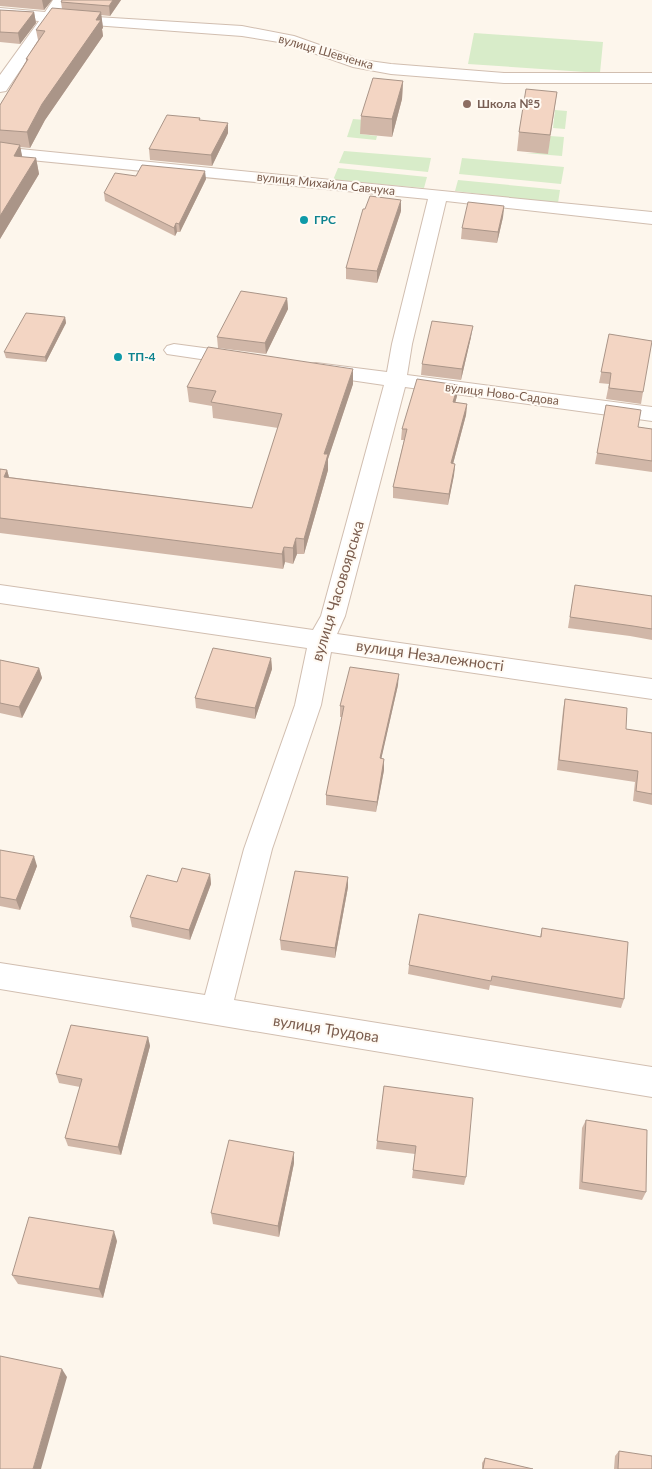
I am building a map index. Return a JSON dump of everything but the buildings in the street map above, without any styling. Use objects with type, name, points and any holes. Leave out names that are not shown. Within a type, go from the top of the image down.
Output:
[{"type":"street","points":[[0,87],[61,0]]},
{"type":"street","name":"вулиця Шевченка","points":[[0,13],[64,20],[242,32],[288,40],[359,64],[391,69],[504,78],[652,78]]},
{"type":"street","name":"вулиця Михайла Савчука","points":[[0,152],[652,218]]},
{"type":"street","name":"вулиця Часовоярська","points":[[216,1011],[258,848],[308,705],[321,640],[333,616],[396,380],[402,344],[438,195]]},
{"type":"street","points":[[174,350],[261,362]]},
{"type":"street","name":"вулиця Ново-Садова","points":[[300,367],[652,414]]},
{"type":"street","name":"вулиця Незалежності","points":[[0,594],[652,689]]},
{"type":"street","name":"вулиця Трудова","points":[[0,976],[652,1082]]},
{"type":"green space","points":[[474,33],[603,42],[600,73],[468,64]]},
{"type":"green space","points":[[555,110],[567,111],[565,129],[553,128]]},
{"type":"green space","points":[[353,119],[365,120],[360,134],[377,136],[376,140],[347,137]]},
{"type":"green space","points":[[550,136],[564,137],[562,156],[525,153],[548,153]]},
{"type":"green space","points":[[344,151],[431,158],[428,172],[339,163]]},
{"type":"green space","points":[[462,158],[564,167],[561,184],[459,174]]},
{"type":"green space","points":[[338,168],[427,177],[424,188],[333,180]]},
{"type":"green space","points":[[458,180],[560,190],[558,203],[455,191]]},
{"type":"place","name":"Школа №5","points":[[467,104]]},
{"type":"place","name":"ГРС","points":[[304,220]]},
{"type":"place","name":"ТП-4","points":[[118,357]]}]
